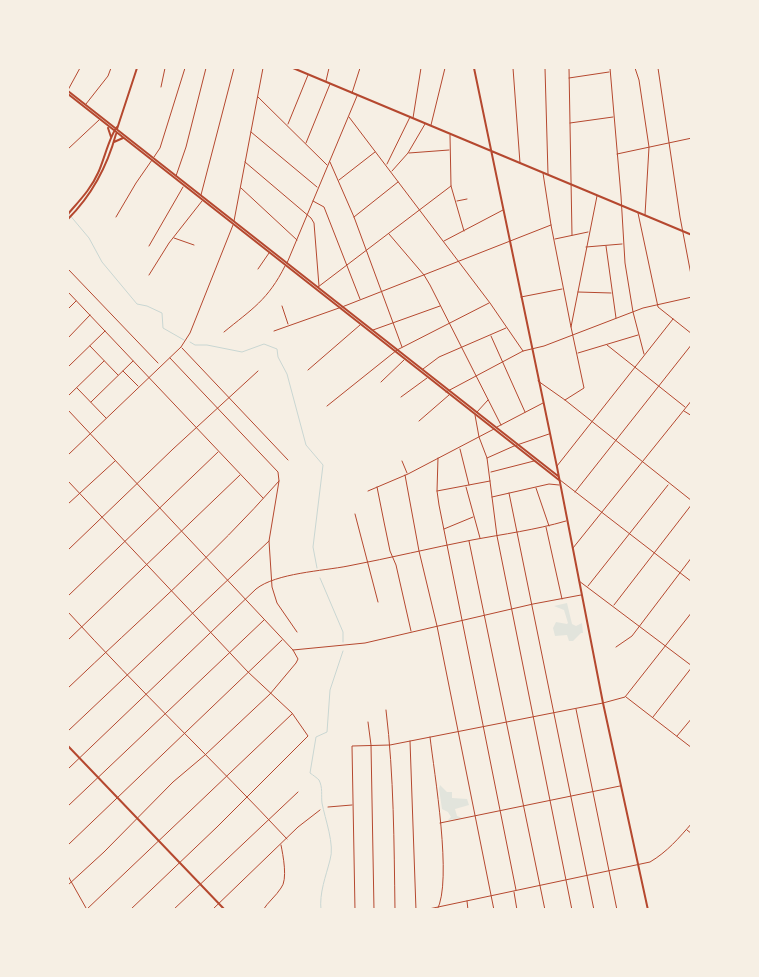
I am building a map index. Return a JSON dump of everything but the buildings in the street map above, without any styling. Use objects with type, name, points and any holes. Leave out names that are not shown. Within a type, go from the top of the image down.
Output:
[{"type":"street","points":[[80,68],[68,92],[152,160]]},
{"type":"street","points":[[84,106],[108,76],[111,68]]},
{"type":"street","points":[[68,214],[82,198],[102,164],[111,138],[118,126],[137,68]]},
{"type":"street","points":[[161,87],[165,68]]},
{"type":"street","points":[[116,217],[160,148],[185,68]]},
{"type":"street","points":[[175,177],[186,146],[206,68]]},
{"type":"street","points":[[200,197],[234,68]]},
{"type":"street","points":[[68,455],[181,347],[190,333],[233,223],[263,68]]},
{"type":"street","points":[[293,68],[301,69],[330,84],[692,235]]},
{"type":"street","points":[[326,82],[329,68]]},
{"type":"street","points":[[352,93],[360,68]]},
{"type":"street","points":[[386,165],[411,118],[421,68],[463,68]]},
{"type":"street","points":[[431,126],[445,68]]},
{"type":"street","points":[[474,68],[504,209],[520,297],[557,467],[603,703],[648,910]]},
{"type":"street","points":[[513,68],[520,164]]},
{"type":"street","points":[[545,68],[548,175]]},
{"type":"street","points":[[569,68],[572,235]]},
{"type":"street","points":[[610,68],[622,206],[623,244],[633,312],[644,354]]},
{"type":"street","points":[[635,68],[639,80],[649,147],[645,215]]},
{"type":"street","points":[[658,68],[692,280]]},
{"type":"street","points":[[569,78],[610,72]]},
{"type":"street","points":[[287,126],[308,74]]},
{"type":"street","points":[[306,144],[330,84]]},
{"type":"street","points":[[224,332],[263,300],[276,282],[297,240],[358,95]]},
{"type":"street","points":[[257,96],[327,165]]},
{"type":"street","points":[[349,117],[490,303],[523,351]]},
{"type":"street","points":[[570,123],[613,117]]},
{"type":"street","points":[[100,119],[106,126],[111,138]]},
{"type":"street","points":[[68,150],[100,119]]},
{"type":"street","points":[[391,171],[408,153],[425,124]]},
{"type":"street","points":[[106,126],[318,288],[476,414],[479,437],[487,458],[497,536],[572,910]]},
{"type":"street","points":[[68,219],[86,200],[99,180],[114,142],[115,131]]},
{"type":"street","points":[[251,131],[318,188]]},
{"type":"street","points":[[450,134],[451,186],[464,231]]},
{"type":"street","points":[[114,142],[123,138]]},
{"type":"street","points":[[617,154],[692,138]]},
{"type":"street","points":[[408,153],[450,150]]},
{"type":"street","points":[[339,180],[376,151]]},
{"type":"street","points":[[329,161],[339,180],[367,250],[402,347]]},
{"type":"street","points":[[245,162],[308,214],[314,223],[318,288]]},
{"type":"street","points":[[543,173],[563,289],[584,388],[565,400]]},
{"type":"street","points":[[354,217],[399,182]]},
{"type":"street","points":[[149,246],[185,185]]},
{"type":"street","points":[[318,288],[451,186]]},
{"type":"street","points":[[240,188],[297,240]]},
{"type":"street","points":[[571,328],[597,196]]},
{"type":"street","points":[[456,202],[467,199]]},
{"type":"street","points":[[149,275],[174,238],[204,200]]},
{"type":"street","points":[[313,201],[324,207],[360,299]]},
{"type":"street","points":[[444,242],[504,209]]},
{"type":"street","points":[[638,212],[658,306],[692,334]]},
{"type":"street","points":[[274,331],[459,262],[551,225]]},
{"type":"street","points":[[554,239],[589,232]]},
{"type":"street","points":[[389,234],[424,275],[501,425]]},
{"type":"street","points":[[174,238],[194,245]]},
{"type":"street","points":[[586,247],[623,244]]},
{"type":"street","points":[[606,246],[616,319]]},
{"type":"street","points":[[258,269],[270,252]]},
{"type":"street","points":[[68,269],[158,363]]},
{"type":"street","points":[[520,297],[563,289]]},
{"type":"street","points":[[68,292],[264,499]]},
{"type":"street","points":[[577,292],[611,293]]},
{"type":"street","points":[[447,391],[523,351],[544,346],[633,312],[692,297]]},
{"type":"street","points":[[68,309],[76,301]]},
{"type":"street","points":[[327,406],[402,347],[490,303]]},
{"type":"street","points":[[282,306],[288,325]]},
{"type":"street","points":[[370,331],[441,306]]},
{"type":"street","points":[[341,307],[360,325],[370,331]]},
{"type":"street","points":[[68,338],[90,315]]},
{"type":"street","points":[[557,467],[672,319]]},
{"type":"street","points":[[308,370],[360,325]]},
{"type":"street","points":[[421,371],[439,357],[507,328]]},
{"type":"street","points":[[68,367],[105,330]]},
{"type":"street","points":[[491,335],[526,412]]},
{"type":"street","points":[[577,354],[639,335]]},
{"type":"street","points":[[576,492],[692,344]]},
{"type":"street","points":[[90,345],[118,375]]},
{"type":"street","points":[[607,345],[686,408]]},
{"type":"street","points":[[181,347],[288,460]]},
{"type":"street","points":[[396,351],[450,395],[558,476],[563,482]]},
{"type":"street","points":[[170,358],[280,475],[269,541],[272,587],[276,603],[297,632]]},
{"type":"street","points":[[381,382],[404,359]]},
{"type":"street","points":[[68,396],[104,361]]},
{"type":"street","points":[[91,402],[134,361]]},
{"type":"street","points":[[123,370],[139,387]]},
{"type":"street","points":[[68,550],[228,397],[258,371]]},
{"type":"street","points":[[401,397],[428,378]]},
{"type":"street","points":[[538,381],[592,421],[692,503],[614,606]]},
{"type":"street","points":[[77,388],[106,418]]},
{"type":"street","points":[[419,421],[450,395]]},
{"type":"street","points":[[476,414],[488,400]]},
{"type":"street","points":[[573,549],[692,400]]},
{"type":"street","points":[[368,491],[406,475],[543,403]]},
{"type":"street","points":[[68,410],[283,639],[298,659],[270,694],[205,755],[173,782],[138,819],[68,885]]},
{"type":"street","points":[[684,410],[692,416]]},
{"type":"street","points":[[487,458],[516,445],[550,434]]},
{"type":"street","points":[[516,445],[534,462],[563,482],[692,582]]},
{"type":"street","points":[[459,448],[469,485]]},
{"type":"street","points":[[68,596],[159,507],[219,452]]},
{"type":"street","points":[[438,458],[437,491],[443,529],[500,810],[517,910]]},
{"type":"street","points":[[68,504],[115,460]]},
{"type":"street","points":[[402,461],[494,910]]},
{"type":"street","points":[[489,472],[534,462]]},
{"type":"street","points":[[68,640],[241,475]]},
{"type":"street","points":[[68,481],[248,672],[292,713],[308,736],[130,910]]},
{"type":"street","points":[[437,491],[490,481]]},
{"type":"street","points":[[68,688],[252,513],[280,482]]},
{"type":"street","points":[[492,497],[549,484],[560,485]]},
{"type":"street","points":[[588,587],[669,484]]},
{"type":"street","points":[[377,486],[381,511],[396,565],[411,632]]},
{"type":"street","points":[[465,486],[480,539]]},
{"type":"street","points":[[535,487],[549,526]]},
{"type":"street","points":[[509,493],[594,910]]},
{"type":"street","points":[[355,514],[378,602]]},
{"type":"street","points":[[443,529],[474,517]]},
{"type":"street","points":[[68,769],[245,599],[261,585],[272,579],[368,562],[546,527],[567,521]]},
{"type":"street","points":[[546,527],[562,599]]},
{"type":"street","points":[[68,731],[269,541]]},
{"type":"street","points":[[469,541],[545,910]]},
{"type":"street","points":[[616,648],[629,639],[640,626],[692,557]]},
{"type":"street","points":[[579,580],[692,667],[653,717]]},
{"type":"street","points":[[293,650],[364,643],[533,604],[582,595]]},
{"type":"street","points":[[68,612],[287,839]]},
{"type":"street","points":[[355,910],[352,746],[390,745],[625,697],[692,612]]},
{"type":"street","points":[[68,806],[264,619]]},
{"type":"street","points":[[68,845],[283,639]]},
{"type":"street","points":[[625,697],[692,748]]},
{"type":"street","points":[[576,708],[617,910]]},
{"type":"street","points":[[386,710],[390,745],[394,830],[395,910]]},
{"type":"street","points":[[68,876],[86,909],[292,713]]},
{"type":"street","points":[[677,736],[692,718]]},
{"type":"street","points":[[368,722],[371,745],[374,910]]},
{"type":"street","points":[[430,736],[440,823],[443,870],[442,893],[437,910]]},
{"type":"street","points":[[410,741],[416,910]]},
{"type":"street","points":[[68,746],[224,910]]},
{"type":"street","points":[[440,823],[621,786]]},
{"type":"street","points":[[173,910],[298,792]]},
{"type":"street","points":[[328,807],[353,804]]},
{"type":"street","points":[[212,910],[280,844],[320,810]]},
{"type":"street","points":[[424,910],[638,866],[650,862],[661,855],[692,824]]},
{"type":"street","points":[[686,830],[692,834]]},
{"type":"street","points":[[263,910],[282,888],[284,882],[283,856],[280,844]]},
{"type":"street","points":[[466,900],[468,910]]},
{"type":"shaded area","points":[[567,603],[572,624],[576,626],[582,623],[583,633],[573,641],[569,641],[567,635],[555,636],[553,628],[556,622],[568,623],[564,610],[554,606]]},
{"type":"shaded area","points":[[440,785],[447,792],[452,792],[452,798],[467,799],[469,805],[455,809],[457,816],[462,818],[448,820],[451,817],[448,812],[442,809]]},
{"type":"waterway","points":[[68,213],[89,238],[102,262],[137,304],[147,306],[162,313],[163,328],[184,340]]},
{"type":"waterway","points":[[190,342],[195,345],[207,345],[242,352],[264,344],[277,349],[278,357],[287,374],[306,445],[323,465],[313,547],[317,568]]},
{"type":"waterway","points":[[320,578],[343,632],[343,642]]},
{"type":"waterway","points":[[321,910],[322,891],[330,860],[331,847],[320,783],[310,773],[316,737],[327,732],[330,690],[343,651]]}]
